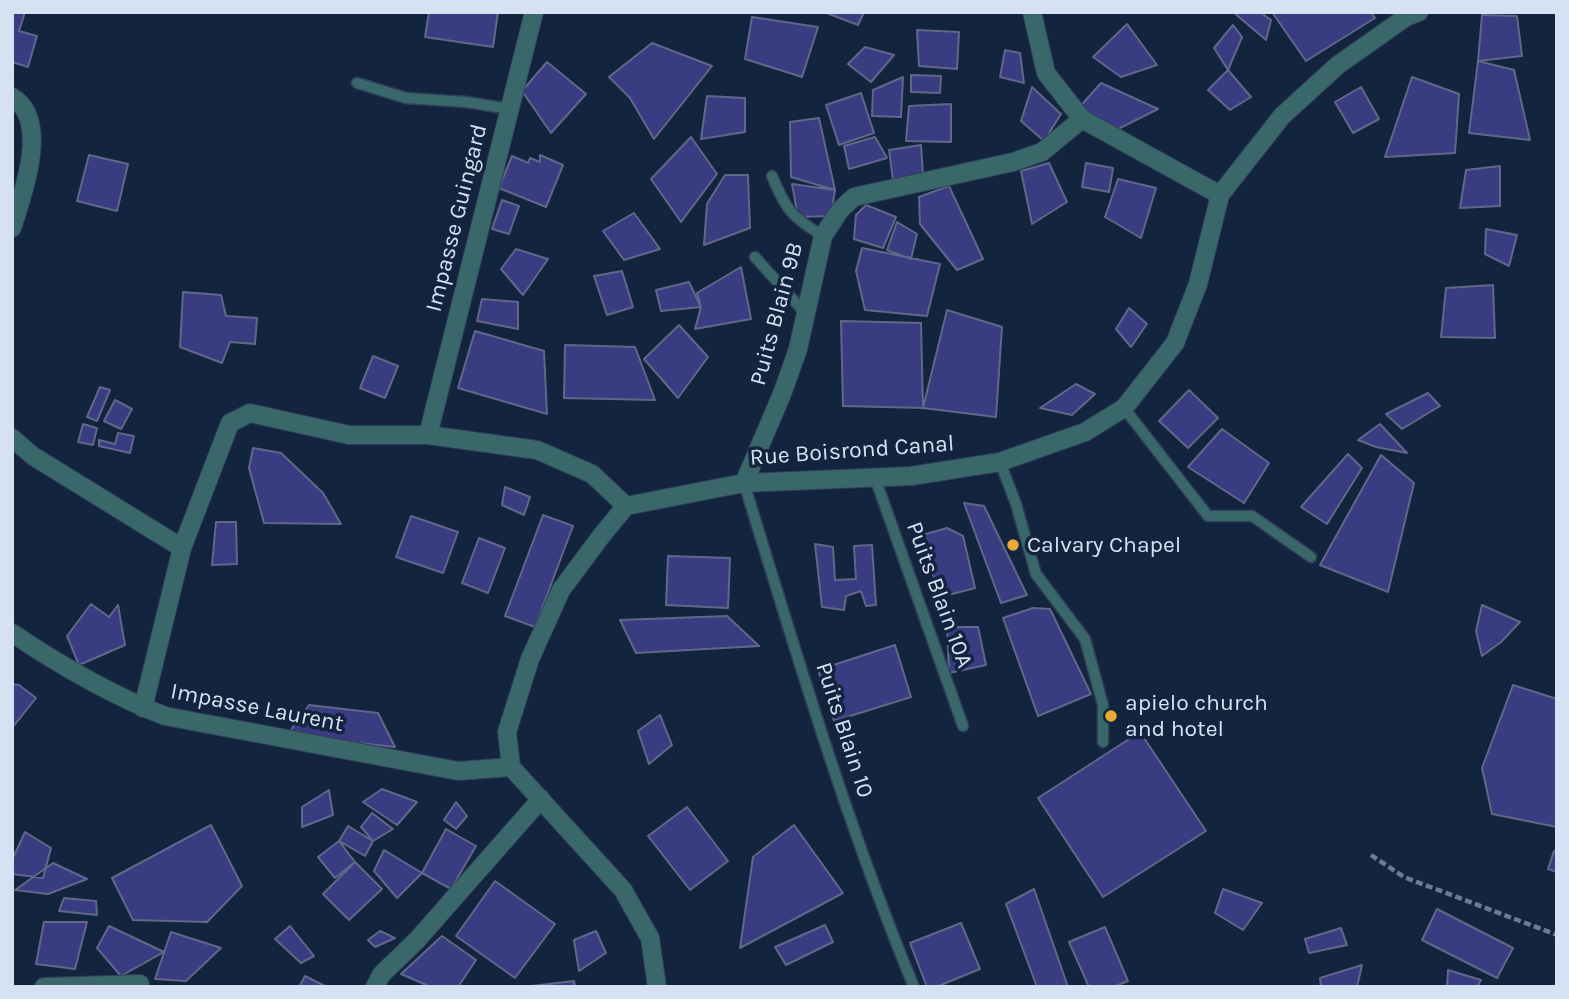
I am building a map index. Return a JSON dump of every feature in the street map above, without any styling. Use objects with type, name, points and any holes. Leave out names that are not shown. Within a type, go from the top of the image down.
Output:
[{"type":"street","name":"Impasse Guingard","points":[[428,435],[534,12]]},
{"type":"street","points":[[1032,12],[1046,73],[1082,118],[1220,195]]},
{"type":"street","name":"Rue Boisrond Canal","points":[[626,506],[744,483],[911,476],[1000,462],[1085,432],[1124,408],[1175,343],[1198,284],[1220,195],[1291,107],[1338,65],[1406,17],[1419,12]]},
{"type":"street","points":[[12,97],[19,101],[33,134],[27,179],[12,228]]},
{"type":"street","name":"Puits Blain 9B","points":[[744,483],[798,349],[823,236],[840,210],[855,197],[1013,162],[1042,152],[1082,118]]},
{"type":"street","points":[[143,708],[182,548],[230,423],[250,413],[349,435],[428,435],[537,450],[592,474],[626,506],[561,590],[530,659],[507,732],[511,767],[623,890],[650,938],[657,987]]},
{"type":"street","points":[[12,438],[33,456],[182,548]]},
{"type":"street","name":"Impasse Laurent","points":[[12,633],[66,669],[143,708],[166,716],[458,771],[511,767]]},
{"type":"street","points":[[374,987],[381,975],[417,940],[541,799]]},
{"type":"street","points":[[44,987],[140,984]]},
{"type":"lane","points":[[357,83],[406,98],[466,102],[510,109]]},
{"type":"lane","points":[[772,176],[779,194],[796,220],[823,236]]},
{"type":"lane","points":[[755,257],[805,313]]},
{"type":"lane","points":[[1124,408],[1208,516],[1252,516],[1311,557]]},
{"type":"lane","points":[[1000,462],[1016,504],[1036,574],[1085,639],[1103,705],[1103,742]]},
{"type":"lane","name":"Puits Blain 10A","points":[[875,478],[963,726]]},
{"type":"lane","name":"Puits Blain 10","points":[[744,483],[856,833],[914,987]]},
{"type":"path","points":[[1371,855],[1404,877],[1557,934]]},
{"type":"building","points":[[12,12],[25,12],[19,31],[37,36],[28,67],[12,62]]},
{"type":"building","points":[[429,12],[498,12],[493,47],[425,37]]},
{"type":"building","points":[[824,12],[864,12],[858,25]]},
{"type":"building","points":[[1233,12],[1260,12],[1271,20],[1266,40]]},
{"type":"building","points":[[1272,12],[1371,12],[1375,18],[1306,61]]},
{"type":"building","points":[[1482,15],[1517,16],[1522,56],[1478,61]]},
{"type":"building","points":[[752,17],[818,27],[802,77],[745,59]]},
{"type":"building","points":[[1127,24],[1157,65],[1121,77],[1093,57]]},
{"type":"building","points":[[1233,25],[1242,37],[1228,70],[1214,48]]},
{"type":"building","points":[[917,30],[959,32],[957,69],[919,66]]},
{"type":"building","points":[[652,43],[712,66],[654,139],[630,98],[609,77]]},
{"type":"building","points":[[865,47],[894,55],[871,82],[848,64]]},
{"type":"building","points":[[1005,50],[1020,53],[1024,83],[1000,77]]},
{"type":"building","points":[[1478,61],[1514,70],[1530,140],[1469,133]]},
{"type":"building","points":[[547,62],[586,94],[551,133],[522,91]]},
{"type":"building","points":[[1228,70],[1251,97],[1230,110],[1208,90]]},
{"type":"building","points":[[911,75],[941,76],[940,93],[911,92]]},
{"type":"building","points":[[903,77],[901,117],[872,116],[873,90]]},
{"type":"building","points":[[1412,77],[1459,94],[1455,153],[1385,157]]},
{"type":"building","points":[[1101,83],[1158,109],[1112,132],[1077,110]]},
{"type":"building","points":[[1032,87],[1061,114],[1044,141],[1021,121]]},
{"type":"building","points":[[1361,87],[1379,119],[1353,133],[1335,102]]},
{"type":"building","points":[[861,93],[874,133],[839,145],[826,105]]},
{"type":"building","points":[[707,96],[745,98],[745,132],[701,139]]},
{"type":"building","points":[[951,104],[951,142],[906,141],[909,106]]},
{"type":"building","points":[[819,118],[835,190],[791,177],[790,122]]},
{"type":"building","points":[[691,137],[717,174],[681,222],[651,179]]},
{"type":"building","points":[[875,137],[887,158],[849,169],[844,146]]},
{"type":"building","points":[[921,145],[923,175],[893,180],[889,150]]},
{"type":"building","points":[[89,155],[128,164],[117,211],[77,201]]},
{"type":"building","points":[[540,155],[563,165],[546,207],[499,188],[512,156],[528,163],[530,158],[540,162]]},
{"type":"building","points":[[1049,163],[1067,202],[1032,224],[1021,171]]},
{"type":"building","points":[[1086,163],[1113,168],[1109,192],[1082,187]]},
{"type":"building","points":[[1500,166],[1500,206],[1460,208],[1466,170]]},
{"type":"building","points":[[725,175],[748,175],[750,228],[704,245],[707,204]]},
{"type":"building","points":[[1118,179],[1156,188],[1141,238],[1105,217]]},
{"type":"building","points":[[792,184],[835,190],[831,216],[798,217]]},
{"type":"building","points":[[949,186],[983,259],[957,270],[920,224],[919,197]]},
{"type":"building","points":[[502,200],[519,206],[509,234],[492,229]]},
{"type":"building","points":[[866,205],[896,217],[883,248],[854,239],[856,215]]},
{"type":"building","points":[[634,213],[660,249],[624,260],[603,231]]},
{"type":"building","points":[[897,222],[917,234],[911,259],[887,250]]},
{"type":"building","points":[[1486,229],[1517,235],[1509,266],[1485,254]]},
{"type":"building","points":[[862,248],[940,264],[927,316],[865,310],[856,271]]},
{"type":"building","points":[[516,249],[548,259],[523,295],[501,269]]},
{"type":"building","points":[[741,267],[751,319],[695,329],[701,307],[697,293]]},
{"type":"building","points":[[622,271],[633,307],[607,315],[594,276]]},
{"type":"building","points":[[689,282],[701,307],[661,311],[656,290]]},
{"type":"building","points":[[1493,285],[1495,338],[1441,337],[1446,288]]},
{"type":"building","points":[[183,292],[221,295],[226,316],[257,318],[255,344],[230,342],[222,363],[180,347]]},
{"type":"building","points":[[482,299],[518,302],[518,329],[477,321]]},
{"type":"building","points":[[1129,308],[1147,324],[1131,347],[1116,329]]},
{"type":"building","points":[[947,310],[1002,327],[996,417],[923,408]]},
{"type":"building","points":[[841,321],[921,323],[923,408],[843,406]]},
{"type":"building","points":[[679,325],[708,357],[678,398],[644,359]]},
{"type":"building","points":[[475,331],[544,351],[547,414],[458,388]]},
{"type":"building","points":[[565,345],[635,347],[655,400],[564,398]]},
{"type":"building","points":[[373,356],[398,366],[385,398],[360,388]]},
{"type":"building","points":[[1076,384],[1095,394],[1072,415],[1040,408]]},
{"type":"building","points":[[100,387],[110,390],[97,421],[87,417]]},
{"type":"building","points":[[1189,390],[1218,418],[1188,448],[1159,421]]},
{"type":"building","points":[[1428,393],[1440,406],[1402,429],[1386,414]]},
{"type":"building","points":[[115,400],[132,409],[121,429],[104,421]]},
{"type":"building","points":[[83,424],[97,428],[93,445],[78,442]]},
{"type":"building","points":[[1380,424],[1407,453],[1376,447],[1358,440]]},
{"type":"building","points":[[1222,429],[1269,463],[1244,503],[1188,467]]},
{"type":"building","points":[[118,433],[134,436],[130,453],[99,446],[99,440],[115,444]]},
{"type":"building","points":[[253,448],[281,453],[323,493],[341,524],[264,523],[249,468]]},
{"type":"building","points":[[1348,454],[1362,468],[1327,524],[1301,507]]},
{"type":"building","points":[[1381,455],[1414,483],[1388,592],[1320,565]]},
{"type":"building","points":[[505,487],[530,497],[524,515],[502,505]]},
{"type":"building","points":[[964,503],[984,506],[1027,595],[1001,603]]},
{"type":"building","points":[[543,515],[573,526],[535,627],[505,616]]},
{"type":"building","points":[[411,516],[458,532],[443,573],[396,557]]},
{"type":"building","points":[[216,522],[236,522],[237,564],[212,565]]},
{"type":"building","points":[[947,528],[963,536],[975,588],[941,597],[919,536]]},
{"type":"building","points":[[479,538],[505,548],[488,593],[462,583]]},
{"type":"building","points":[[815,544],[833,547],[835,580],[856,579],[854,546],[872,545],[876,605],[866,606],[861,591],[846,596],[844,610],[822,607]]},
{"type":"building","points":[[668,556],[730,558],[728,608],[666,605]]},
{"type":"building","points":[[91,604],[109,617],[118,605],[125,645],[79,665],[67,636]]},
{"type":"building","points":[[1482,605],[1520,622],[1501,642],[1482,656],[1476,631]]},
{"type":"building","points":[[1033,608],[1050,609],[1091,694],[1038,716],[1003,618]]},
{"type":"building","points":[[727,616],[759,646],[636,653],[620,620]]},
{"type":"building","points":[[947,627],[978,627],[986,665],[949,673]]},
{"type":"building","points":[[895,645],[911,697],[834,721],[818,670]]},
{"type":"building","points":[[12,684],[19,685],[36,698],[12,728]]},
{"type":"building","points":[[1513,685],[1557,699],[1557,827],[1492,814],[1482,768]]},
{"type":"building","points":[[309,705],[378,713],[395,747],[287,735]]},
{"type":"building","points":[[660,715],[672,745],[649,764],[638,731]]},
{"type":"building","points":[[1140,732],[1206,831],[1103,897],[1038,798]]},
{"type":"building","points":[[382,789],[417,802],[397,825],[363,802]]},
{"type":"building","points":[[329,790],[333,815],[302,827],[302,807]]},
{"type":"building","points":[[456,802],[467,816],[456,829],[444,820]]},
{"type":"building","points":[[687,807],[728,861],[690,890],[648,836]]},
{"type":"building","points":[[372,813],[393,829],[373,841],[361,827]]},
{"type":"building","points":[[211,825],[242,886],[207,922],[133,920],[112,878]]},
{"type":"building","points":[[794,825],[843,893],[740,948],[753,857]]},
{"type":"building","points":[[348,826],[373,841],[365,856],[339,841]]},
{"type":"building","points":[[446,829],[476,846],[451,889],[422,873]]},
{"type":"building","points":[[25,832],[51,848],[43,878],[12,874],[12,860]]},
{"type":"building","points":[[339,841],[355,862],[335,878],[318,857]]},
{"type":"building","points":[[384,850],[422,873],[397,898],[374,871]]},
{"type":"building","points":[[1554,851],[1557,852],[1557,872],[1548,869]]},
{"type":"building","points":[[355,862],[382,889],[349,920],[323,894]]},
{"type":"building","points":[[53,863],[87,879],[48,894],[15,890]]},
{"type":"building","points":[[495,881],[555,924],[515,978],[456,936]]},
{"type":"building","points":[[1034,889],[1068,987],[1037,987],[1006,904]]},
{"type":"building","points":[[1223,889],[1262,903],[1243,930],[1215,913]]},
{"type":"building","points":[[64,898],[96,901],[97,915],[59,911]]},
{"type":"building","points":[[1437,909],[1513,948],[1497,978],[1422,940]]},
{"type":"building","points":[[44,922],[87,922],[75,969],[36,964]]},
{"type":"building","points":[[961,923],[980,969],[936,987],[927,987],[910,943]]},
{"type":"building","points":[[825,925],[833,942],[786,965],[775,947]]},
{"type":"building","points":[[109,926],[164,952],[121,976],[97,948]]},
{"type":"building","points":[[290,926],[314,956],[301,963],[275,939]]},
{"type":"building","points":[[1105,927],[1128,981],[1113,987],[1089,987],[1069,942]]},
{"type":"building","points":[[1341,928],[1347,945],[1309,953],[1305,939]]},
{"type":"building","points":[[380,931],[395,938],[375,947],[368,940]]},
{"type":"building","points":[[596,931],[606,953],[579,971],[574,940]]},
{"type":"building","points":[[171,932],[221,948],[186,981],[155,979]]},
{"type":"building","points":[[442,936],[476,960],[458,987],[431,987],[401,974]]},
{"type":"building","points":[[1362,965],[1357,987],[1321,987],[1320,978]]},
{"type":"building","points":[[1448,970],[1481,980],[1477,987],[1447,987]]},
{"type":"building","points":[[305,976],[327,987],[299,987]]},
{"type":"building","points":[[574,981],[575,987],[523,987]]},
{"type":"place","name":"Calvary Chapel","points":[[1013,545]]},
{"type":"place","name":"apielo church and hotel","points":[[1111,716]]}]
